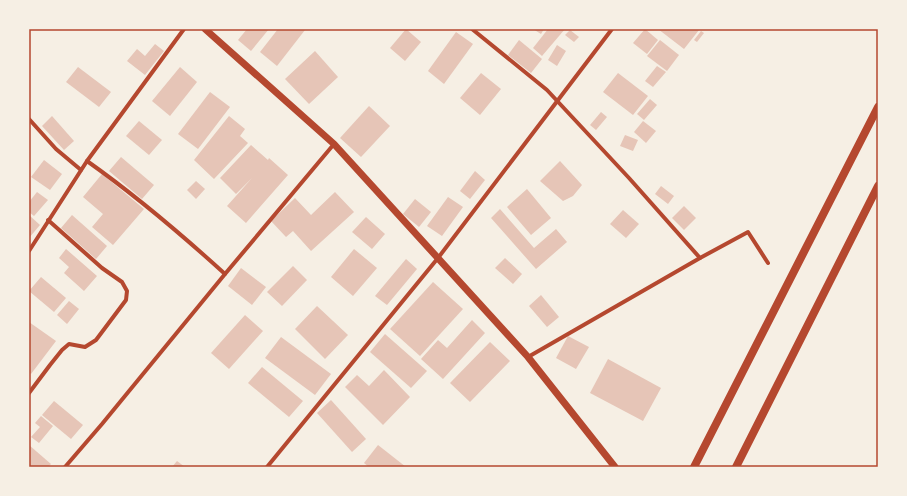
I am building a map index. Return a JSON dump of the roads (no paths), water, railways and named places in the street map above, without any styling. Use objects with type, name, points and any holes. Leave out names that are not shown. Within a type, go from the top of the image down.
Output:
[{"type":"main road","points":[[694,467],[878,107]]},
{"type":"main road","points":[[736,467],[878,186]]},
{"type":"street","points":[[29,251],[87,161],[184,29]]},
{"type":"street","points":[[205,29],[334,144],[528,357],[615,467]]},
{"type":"street","points":[[472,29],[546,90],[557,101],[629,178],[700,258]]},
{"type":"street","points":[[267,467],[438,258],[612,29]]},
{"type":"street","points":[[29,119],[56,149],[81,170]]},
{"type":"street","points":[[65,467],[334,144]]},
{"type":"street","points":[[87,161],[104,172],[181,234],[225,274]]},
{"type":"street","points":[[29,393],[62,350],[69,344],[85,347],[96,340],[126,300],[127,291],[122,282],[102,268],[48,220]]},
{"type":"street","points":[[528,357],[748,232],[768,263]]}]
